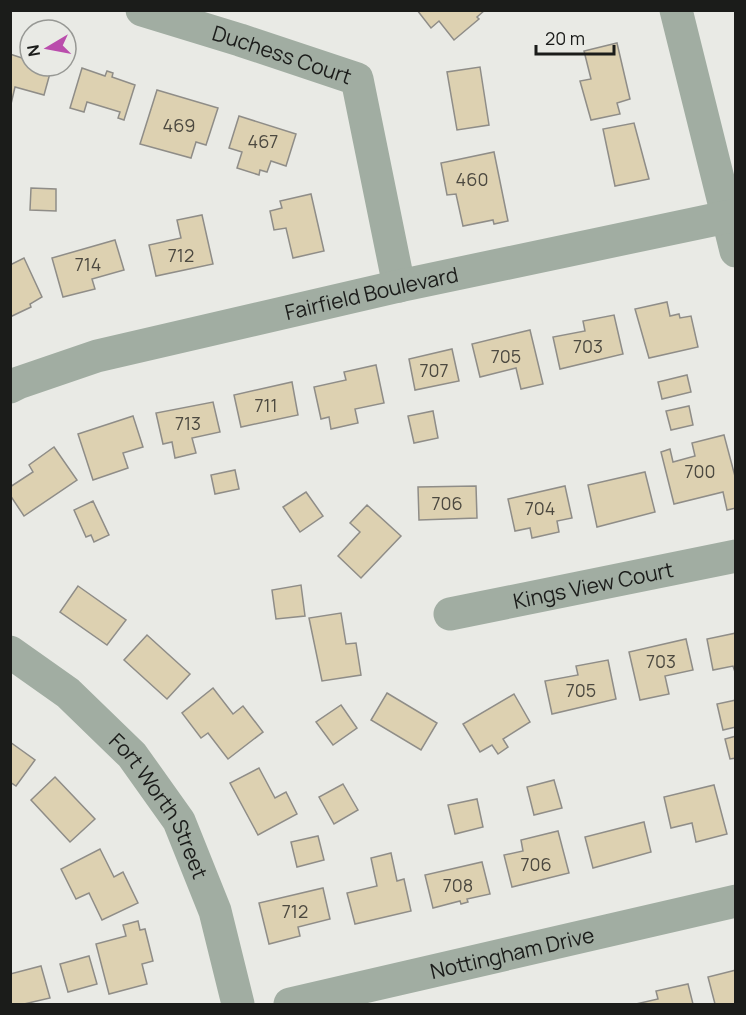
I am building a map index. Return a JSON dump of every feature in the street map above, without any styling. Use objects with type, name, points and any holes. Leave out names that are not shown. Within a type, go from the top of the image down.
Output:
[{"type":"street","name":"Duchess Court","points":[[142,10],[357,79],[399,286]]},
{"type":"street","points":[[676,10],[731,216],[735,251]]},
{"type":"street","name":"Fairfield Boulevard","points":[[10,387],[97,356],[399,286],[731,216]]},
{"type":"street","name":"Kings View Court","points":[[450,614],[735,555]]},
{"type":"street","name":"Fort Worth Street","points":[[10,651],[68,693],[132,755],[179,821],[215,911],[238,1005]]},
{"type":"street","name":"Nottingham Drive","points":[[290,1005],[735,901]]},
{"type":"building","points":[[417,10],[485,10],[477,17],[479,19],[454,40],[439,21],[431,28]]},
{"type":"building","points":[[617,43],[630,99],[617,103],[620,114],[591,120],[580,81],[591,79],[584,51]]},
{"type":"building","points":[[10,54],[18,57],[18,78],[49,78],[44,95],[15,87],[11,104]]},
{"type":"building","points":[[480,67],[489,125],[457,130],[447,72]]},
{"type":"building","points":[[82,68],[105,76],[107,71],[113,73],[112,77],[135,85],[124,120],[118,118],[120,112],[87,102],[84,112],[70,108]]},
{"type":"building","points":[[157,90],[218,108],[206,145],[196,142],[191,158],[140,144]]},
{"type":"building","points":[[239,116],[296,134],[286,166],[271,161],[267,172],[260,170],[259,175],[237,168],[242,152],[229,148]]},
{"type":"building","points":[[634,123],[649,179],[615,186],[603,129]]},
{"type":"building","points":[[494,152],[508,221],[494,224],[493,220],[463,226],[456,194],[447,195],[441,163]]},
{"type":"building","points":[[31,188],[56,189],[56,211],[30,210]]},
{"type":"building","points":[[311,194],[324,251],[293,258],[286,228],[274,230],[270,211],[282,208],[280,201]]},
{"type":"building","points":[[202,215],[213,264],[156,276],[149,245],[181,238],[177,220]]},
{"type":"building","points":[[115,240],[124,270],[92,279],[95,289],[63,297],[52,258]]},
{"type":"building","points":[[24,258],[42,297],[30,304],[31,307],[10,317],[10,265]]},
{"type":"building","points":[[667,302],[670,316],[679,314],[680,318],[691,316],[698,347],[649,358],[635,309]]},
{"type":"building","points":[[614,315],[623,354],[560,369],[553,337],[585,331],[583,321]]},
{"type":"building","points":[[530,330],[543,384],[521,389],[516,368],[480,377],[472,344]]},
{"type":"building","points":[[452,349],[459,381],[415,390],[409,359]]},
{"type":"building","points":[[376,365],[384,403],[355,409],[358,423],[331,429],[329,417],[321,419],[314,387],[346,380],[344,372]]},
{"type":"building","points":[[687,375],[691,392],[662,399],[658,382]]},
{"type":"building","points":[[292,382],[298,415],[241,427],[234,395]]},
{"type":"building","points":[[213,402],[220,432],[192,438],[196,453],[175,458],[172,442],[163,444],[156,413]]},
{"type":"building","points":[[689,406],[693,425],[671,430],[666,411]]},
{"type":"building","points":[[433,411],[438,438],[414,443],[408,416]]},
{"type":"building","points":[[133,416],[143,447],[123,453],[128,468],[93,480],[78,434]]},
{"type":"building","points":[[724,435],[736,480],[736,508],[727,510],[723,492],[674,504],[661,452],[670,449],[673,462],[695,456],[692,443]]},
{"type":"building","points":[[54,447],[77,480],[24,516],[10,495],[10,487],[33,472],[29,465]]},
{"type":"building","points":[[235,470],[239,489],[215,494],[211,475]]},
{"type":"building","points":[[645,472],[655,512],[597,527],[588,485]]},
{"type":"building","points":[[476,486],[477,518],[419,520],[418,487]]},
{"type":"building","points":[[565,486],[572,518],[557,521],[559,532],[532,538],[530,528],[515,531],[508,499]]},
{"type":"building","points":[[306,492],[323,516],[300,532],[283,507]]},
{"type":"building","points":[[93,501],[109,535],[94,542],[91,535],[86,537],[74,510]]},
{"type":"building","points":[[367,505],[401,536],[361,578],[338,556],[360,532],[350,523]]},
{"type":"building","points":[[301,585],[305,616],[276,619],[272,590]]},
{"type":"building","points":[[78,586],[126,620],[107,645],[60,612]]},
{"type":"building","points":[[341,613],[346,644],[356,643],[361,675],[322,681],[309,618]]},
{"type":"building","points":[[736,633],[736,675],[733,666],[713,670],[707,639]]},
{"type":"building","points":[[147,635],[190,674],[167,699],[124,660]]},
{"type":"building","points":[[686,639],[693,670],[665,676],[669,694],[640,700],[629,652]]},
{"type":"building","points":[[608,660],[616,699],[552,714],[545,681],[578,675],[576,666]]},
{"type":"building","points":[[213,688],[233,714],[243,706],[263,732],[228,759],[208,733],[201,738],[182,713]]},
{"type":"building","points":[[387,693],[437,723],[421,750],[371,720]]},
{"type":"building","points":[[514,694],[530,722],[503,739],[508,747],[498,754],[492,745],[480,752],[463,724]]},
{"type":"building","points":[[736,700],[736,727],[723,730],[717,704]]},
{"type":"building","points":[[341,705],[357,728],[333,745],[316,722]]},
{"type":"building","points":[[736,736],[736,758],[730,759],[725,739]]},
{"type":"building","points":[[10,742],[35,760],[16,786],[10,782]]},
{"type":"building","points":[[259,768],[275,798],[286,792],[297,814],[258,835],[230,783]]},
{"type":"building","points":[[55,777],[95,819],[70,842],[31,800]]},
{"type":"building","points":[[554,780],[562,808],[534,815],[527,787]]},
{"type":"building","points":[[343,784],[358,810],[334,824],[319,797]]},
{"type":"building","points":[[714,785],[727,834],[696,842],[692,823],[671,828],[664,797]]},
{"type":"building","points":[[477,799],[483,827],[455,834],[448,805]]},
{"type":"building","points":[[644,822],[651,852],[593,868],[585,837]]},
{"type":"building","points":[[558,831],[569,873],[512,887],[504,855],[523,851],[521,840]]},
{"type":"building","points":[[318,836],[324,860],[297,867],[291,842]]},
{"type":"building","points":[[100,849],[114,877],[123,872],[138,903],[102,920],[89,893],[76,899],[61,869]]},
{"type":"building","points":[[391,853],[397,881],[404,879],[411,911],[355,924],[347,893],[377,886],[371,858]]},
{"type":"building","points":[[482,862],[490,894],[467,899],[468,902],[461,904],[460,901],[433,908],[425,875]]},
{"type":"building","points":[[323,888],[330,919],[298,927],[300,936],[269,944],[259,903]]},
{"type":"building","points":[[138,921],[140,930],[145,929],[153,961],[142,964],[147,984],[109,994],[96,944],[126,936],[123,925]]},
{"type":"building","points":[[89,956],[97,984],[68,992],[60,964]]},
{"type":"building","points":[[41,966],[50,998],[24,1004],[10,1004],[10,974]]},
{"type":"building","points":[[736,970],[736,1004],[715,1004],[708,977]]},
{"type":"building","points":[[688,984],[693,1004],[636,1004],[658,999],[656,991]]}]
